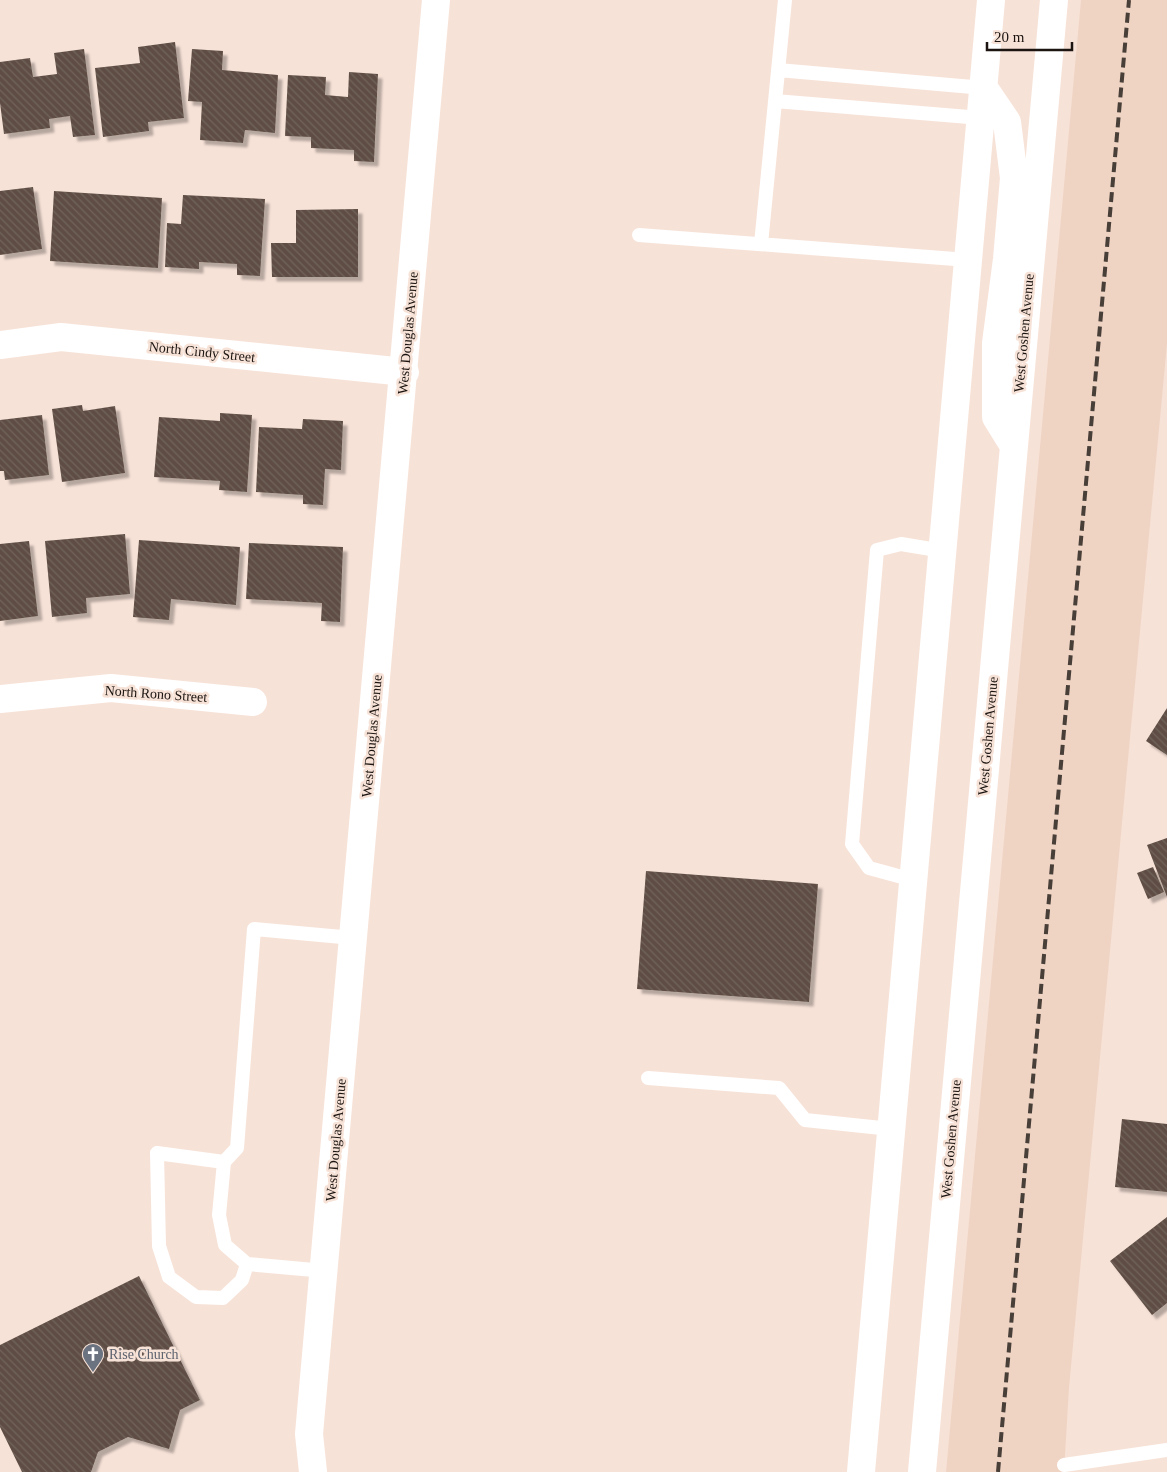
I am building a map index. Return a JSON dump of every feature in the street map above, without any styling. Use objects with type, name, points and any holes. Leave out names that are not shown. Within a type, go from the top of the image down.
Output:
[{"type":"main road","name":"West Douglas Avenue","points":[[314,1472],[309,1434],[405,372],[436,0]]},
{"type":"main road","points":[[861,1472],[992,0]]},
{"type":"main road","name":"West Goshen Avenue","points":[[922,1472],[1054,0]]},
{"type":"main road","points":[[984,88],[1007,122],[1014,178],[996,352],[996,417],[1014,446]]},
{"type":"main road","name":"North Cindy Street","points":[[0,345],[61,337],[405,372]]},
{"type":"main road","name":"North Rono Street","points":[[0,699],[111,688],[253,702]]},
{"type":"lane","points":[[761,244],[786,0]]},
{"type":"lane","points":[[778,70],[984,88]]},
{"type":"lane","points":[[775,100],[981,118]]},
{"type":"lane","points":[[639,235],[968,260]]},
{"type":"lane","points":[[913,880],[869,868],[852,844],[877,550],[901,544],[942,551]]},
{"type":"lane","points":[[325,1271],[247,1264],[225,1244],[219,1215],[224,1162],[237,1148],[254,929],[354,938]]},
{"type":"lane","points":[[648,1078],[779,1088],[805,1120],[891,1129]]},
{"type":"lane","points":[[224,1162],[157,1153],[159,1246],[169,1276],[196,1297],[223,1298],[242,1280],[247,1264]]},
{"type":"lane","points":[[1064,1465],[1167,1450]]},
{"type":"shaded area","points":[[1081,0],[1167,0],[1167,344],[1069,1388],[1064,1472],[946,1472]]},
{"type":"building","points":[[175,42],[184,118],[148,122],[149,131],[103,137],[95,68],[140,63],[138,47]]},
{"type":"building","points":[[84,49],[95,135],[73,137],[70,116],[49,119],[50,128],[4,134],[0,103],[0,62],[30,58],[33,77],[57,74],[54,53]]},
{"type":"building","points":[[192,49],[223,51],[222,70],[278,75],[275,133],[245,130],[243,143],[200,140],[202,102],[188,101]]},
{"type":"building","points":[[349,72],[378,74],[374,162],[354,161],[354,150],[311,148],[311,137],[285,136],[288,75],[326,77],[325,95],[348,97]]},
{"type":"building","points":[[33,187],[42,249],[0,255],[0,191]]},
{"type":"building","points":[[54,191],[162,198],[158,268],[50,261]]},
{"type":"building","points":[[183,195],[265,199],[260,276],[237,275],[237,264],[199,262],[199,269],[165,267],[167,223],[181,224]]},
{"type":"building","points":[[358,209],[358,277],[272,277],[271,243],[296,243],[296,210]]},
{"type":"building","points":[[82,405],[83,411],[115,406],[125,473],[62,482],[52,409]]},
{"type":"building","points":[[220,413],[252,415],[247,492],[219,490],[220,481],[154,477],[159,417],[220,421]]},
{"type":"building","points":[[42,415],[49,475],[5,480],[4,471],[0,471],[0,420]]},
{"type":"building","points":[[303,419],[343,421],[341,470],[325,469],[323,505],[303,504],[303,495],[256,492],[259,427],[302,429]]},
{"type":"building","points":[[125,534],[130,594],[86,598],[87,613],[52,617],[45,541]]},
{"type":"building","points":[[139,540],[240,547],[236,605],[171,599],[169,620],[133,617]]},
{"type":"building","points":[[29,541],[38,616],[0,621],[0,544]]},
{"type":"building","points":[[249,543],[343,547],[340,622],[321,621],[322,603],[246,599]]},
{"type":"building","points":[[1167,708],[1167,755],[1146,741]]},
{"type":"building","points":[[1167,838],[1167,897],[1147,845]]},
{"type":"building","points":[[1153,867],[1164,892],[1148,899],[1137,873]]},
{"type":"building","points":[[646,871],[818,884],[809,1002],[637,989]]},
{"type":"building","points":[[1122,1119],[1167,1124],[1167,1192],[1115,1187]]},
{"type":"building","points":[[1167,1217],[1167,1303],[1152,1315],[1110,1261]]},
{"type":"building","name":"Rise Church","points":[[139,1276],[200,1400],[180,1410],[169,1449],[128,1437],[98,1452],[91,1472],[22,1472],[0,1427],[0,1345]]},
{"type":"railway","points":[[998,1472],[1129,0]]},
{"type":"place","name":"Rise Church","points":[[93,1373]]}]
